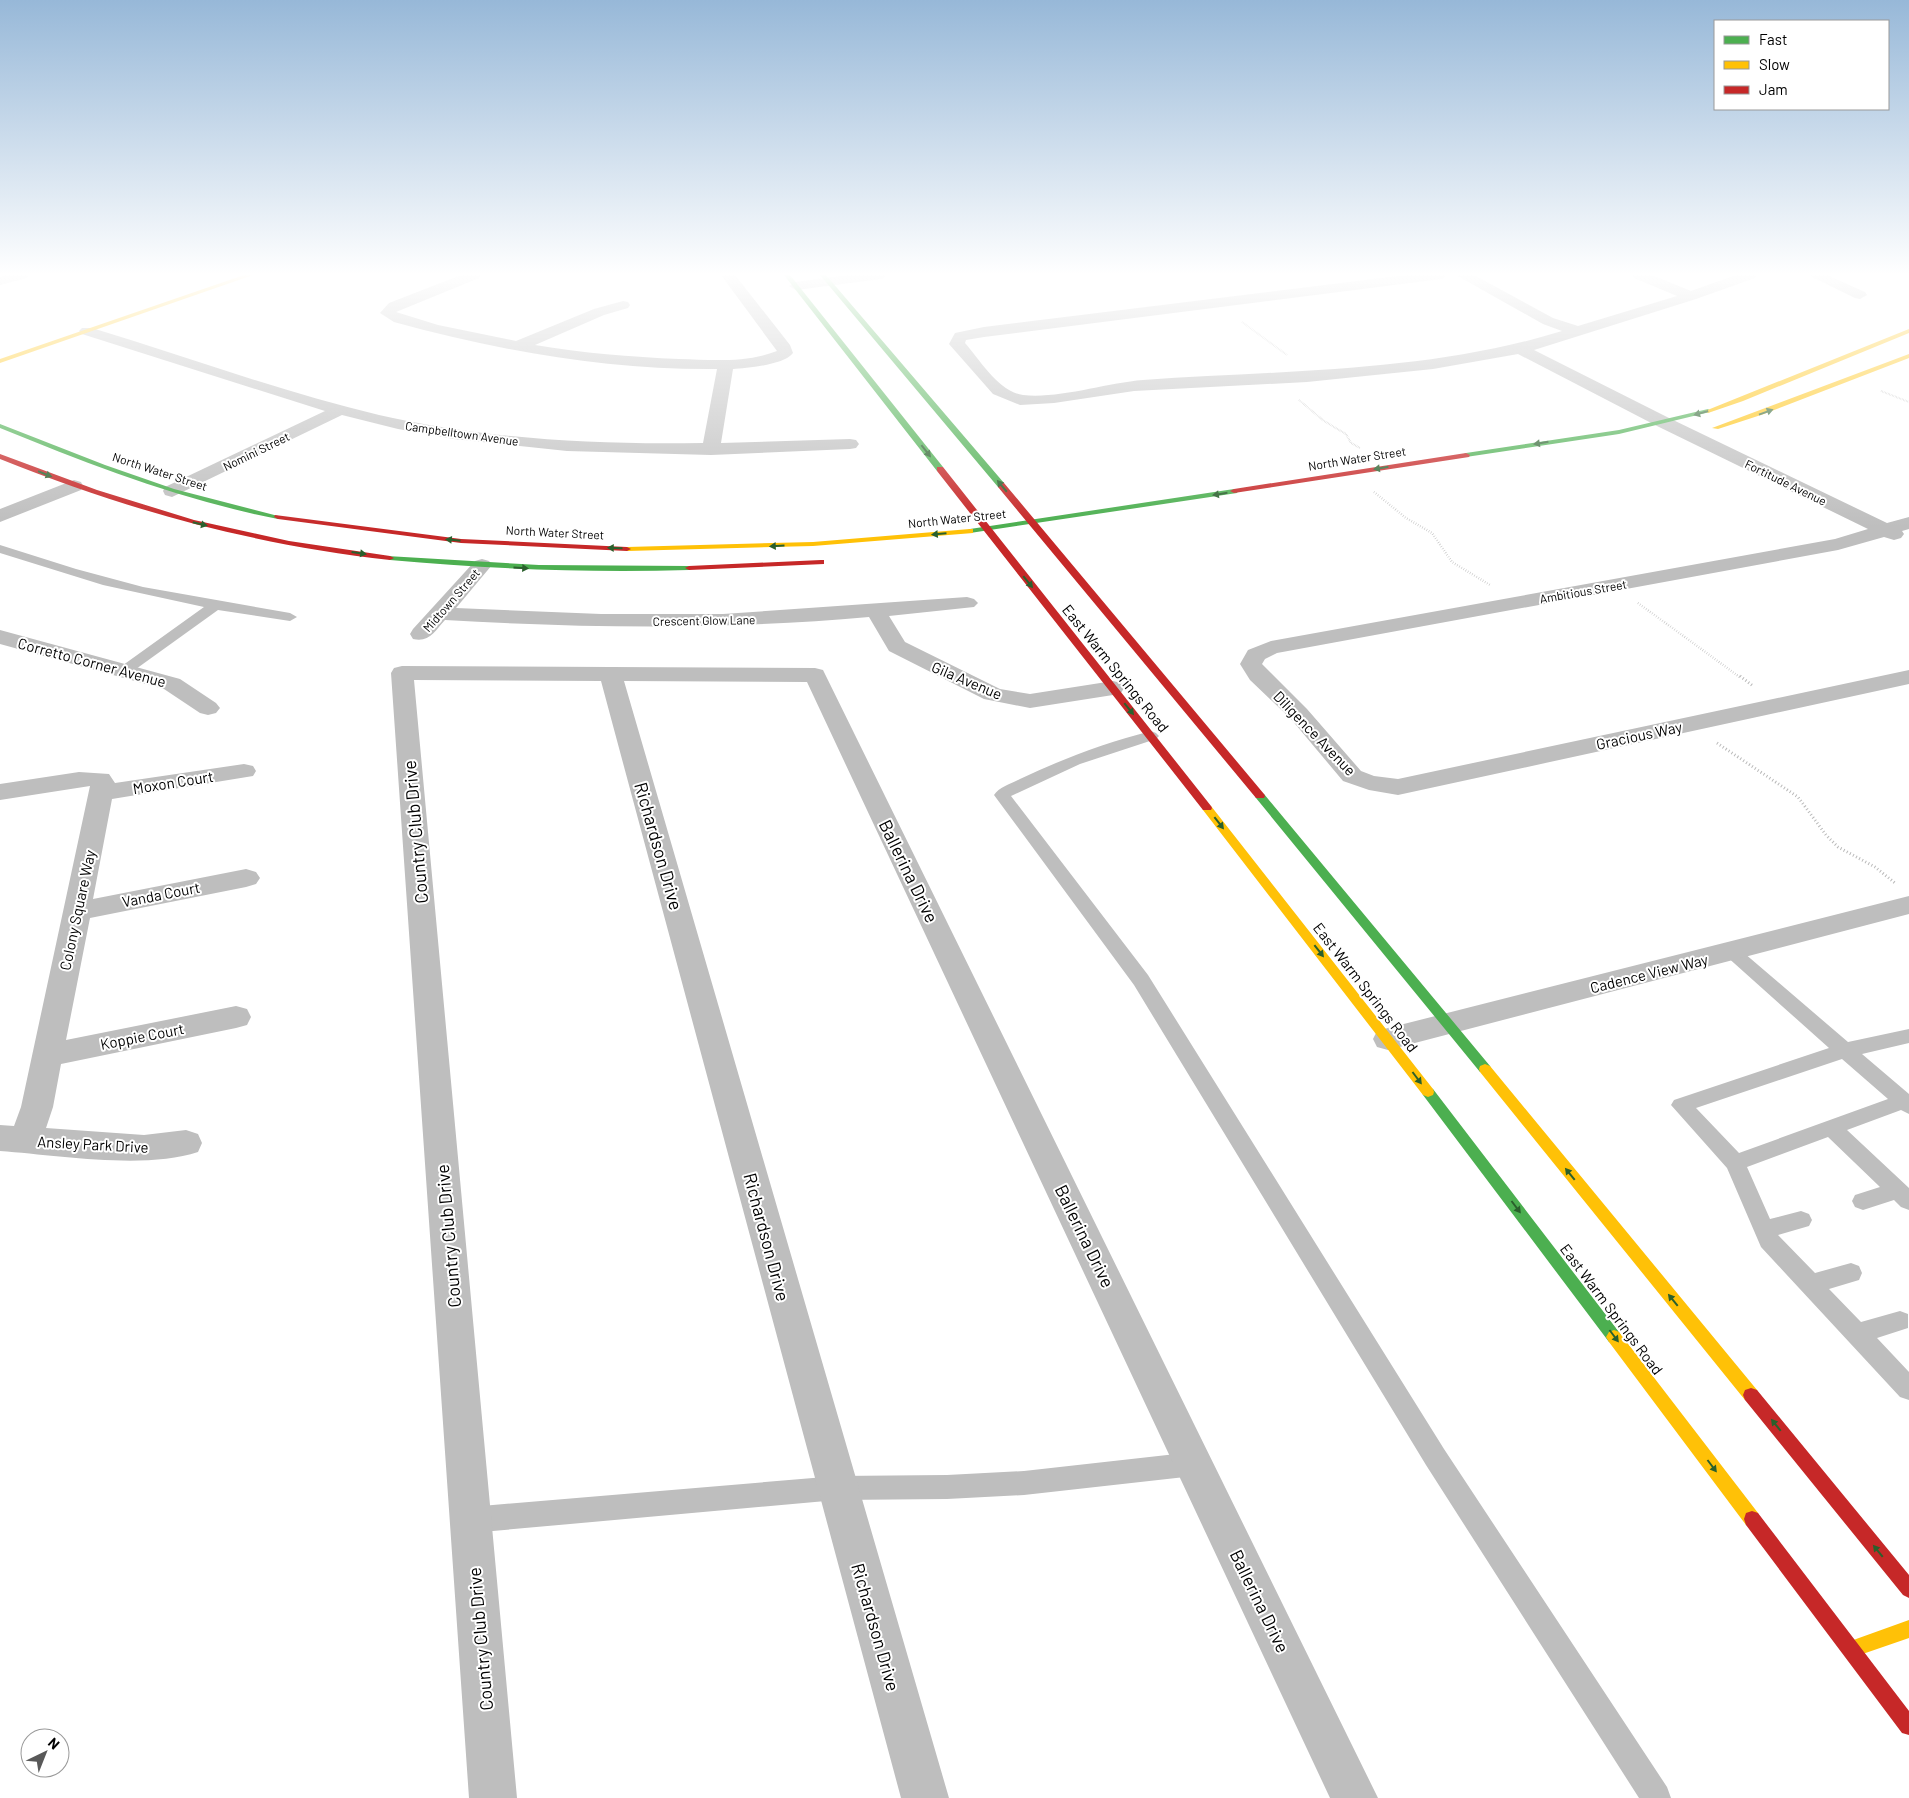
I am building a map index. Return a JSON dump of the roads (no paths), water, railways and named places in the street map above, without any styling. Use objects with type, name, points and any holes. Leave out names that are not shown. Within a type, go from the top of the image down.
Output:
[{"type":"main road","name":"East Warm Springs Road","points":[[854,359],[988,530],[993,544],[1113,688],[1388,1039],[1909,1726]]},
{"type":"main road","name":"East Warm Springs Road","points":[[895,359],[1034,523],[1051,537],[1909,1589]]},
{"type":"main road","name":"North Water Street","points":[[0,426],[132,478],[172,491],[267,515],[336,526],[451,540],[532,546],[696,549],[813,544],[988,530],[1663,422],[1699,414],[1740,400],[1841,359]]},
{"type":"main road","points":[[1681,436],[1762,413],[1902,359]]},
{"type":"main road","points":[[0,456],[124,504],[175,518],[247,534],[378,555],[482,565],[589,571],[752,567],[831,561]]},
{"type":"main road","name":"North Water Street","points":[[993,544],[1051,537]]},
{"type":"main road","points":[[1851,1648],[1909,1629]]},
{"type":"street","name":"Campbelltown Avenue","points":[[176,359],[340,410],[429,430],[534,443],[629,449],[712,450],[850,444]]},
{"type":"street","points":[[605,359],[726,364],[767,359]]},
{"type":"street","points":[[970,359],[999,391],[1020,400],[1054,398],[1134,386],[1314,376],[1432,364],[1462,359]]},
{"type":"street","name":"Fortitude Avenue","points":[[1539,359],[1663,422],[1681,436],[1887,530],[1909,542]]},
{"type":"street","points":[[712,450],[726,364]]},
{"type":"street","name":"Nomini Street","points":[[172,491],[340,410]]},
{"type":"street","points":[[0,516],[74,486]]},
{"type":"street","name":"Ambitious Street","points":[[1256,655],[1272,648],[1293,643],[1838,544],[1909,523]]},
{"type":"street","name":"Midtown Street","points":[[421,634],[482,565]]},
{"type":"street","name":"Crescent Glow Lane","points":[[440,613],[572,620],[661,621],[762,619],[967,603]]},
{"type":"street","name":"Gila Avenue","points":[[875,610],[897,646],[912,656],[992,694],[1030,701],[1113,688]]},
{"type":"street","name":"Corretto Corner Avenue","points":[[0,637],[172,684],[208,708]]},
{"type":"street","name":"Diligence Avenue","points":[[1256,655],[1251,664],[1258,675],[1299,714],[1352,776],[1369,783]]},
{"type":"street","name":"Country Club Drive","points":[[493,1798],[402,673],[611,674]]},
{"type":"street","name":"Ballerina Drive","points":[[611,674],[815,675],[1354,1798]]},
{"type":"street","name":"Richardson Drive","points":[[611,674],[925,1798]]},
{"type":"street","name":"Gracious Way","points":[[1369,783],[1398,787],[1909,677]]},
{"type":"street","name":"Moxon Court","points":[[101,793],[244,770]]},
{"type":"street","points":[[0,792],[90,778],[100,779],[103,783],[101,793]]},
{"type":"street","name":"Colony Square Way","points":[[13,1139],[37,1107],[101,793]]},
{"type":"street","name":"Vanda Court","points":[[77,911],[246,878]]},
{"type":"street","name":"Cadence View Way","points":[[1388,1039],[1731,951],[1903,895]]},
{"type":"street","name":"Koppie Court","points":[[48,1055],[236,1017]]},
{"type":"street","name":"Ansley Park Drive","points":[[13,1139],[144,1148],[186,1143]]},
{"type":"lane","points":[[0,549],[61,571],[214,606],[290,617]]},
{"type":"lane","points":[[124,671],[214,606]]},
{"type":"lane","points":[[1151,736],[1124,742],[1077,759],[1002,795],[1141,980],[1435,1456],[1656,1798]]},
{"type":"lane","points":[[1731,951],[1906,1104]]},
{"type":"lane","points":[[1909,1036],[1845,1050],[1681,1104],[1735,1163],[1769,1240],[1909,1389]]},
{"type":"lane","points":[[1735,1163],[1831,1128],[1906,1104]]},
{"type":"lane","points":[[1831,1128],[1903,1196]]},
{"type":"lane","points":[[1863,1201],[1903,1196]]},
{"type":"lane","points":[[1764,1229],[1801,1220]]},
{"type":"lane","points":[[1811,1284],[1851,1273]]},
{"type":"lane","points":[[1857,1334],[1900,1321]]},
{"type":"lane","points":[[470,1520],[837,1488],[946,1488],[1024,1483],[1194,1464]]}]
